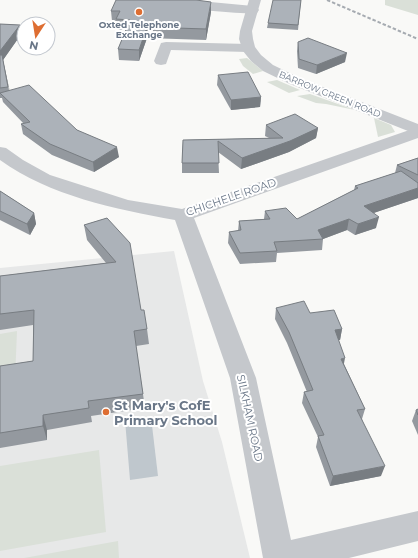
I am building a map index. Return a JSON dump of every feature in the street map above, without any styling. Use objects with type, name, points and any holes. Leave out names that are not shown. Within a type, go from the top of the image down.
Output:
[{"type":"street","points":[[162,60],[166,46],[248,48],[246,31],[254,5],[191,6],[178,0]]},
{"type":"street","name":"BARROW GREEN ROAD","points":[[248,48],[256,58],[275,72],[418,131]]},
{"type":"street","name":"CHICHELE ROAD","points":[[0,152],[17,164],[44,179],[125,205],[183,215],[418,131]]},
{"type":"street","name":"SILKHAM ROAD","points":[[183,215],[243,378],[279,558]]},
{"type":"street","points":[[285,558],[418,526]]},
{"type":"shaded area","points":[[385,0],[418,0],[418,15],[385,5]]},
{"type":"shaded area","points":[[247,58],[263,71],[253,74],[243,66],[239,59]]},
{"type":"shaded area","points":[[277,80],[300,90],[289,93],[267,82]]},
{"type":"shaded area","points":[[310,94],[355,110],[316,103],[297,96]]},
{"type":"shaded area","points":[[374,118],[391,125],[395,132],[378,137]]},
{"type":"shaded area","name":"St Mary's CofE Primary School","points":[[174,251],[203,381],[222,442],[250,558],[0,558],[0,268]]},
{"type":"shaded area","points":[[17,331],[15,379],[0,381],[0,334]]},
{"type":"shaded area","points":[[151,417],[158,476],[130,480],[125,420]]},
{"type":"shaded area","points":[[99,450],[106,532],[0,551],[0,466]]},
{"type":"shaded area","points":[[118,541],[119,558],[24,558]]},
{"type":"building","points":[[116,0],[196,0],[211,2],[206,29],[147,27],[139,50],[118,49],[130,20],[116,19],[120,11],[111,11]]},
{"type":"building","points":[[273,0],[301,0],[298,25],[268,23]]},
{"type":"building","points":[[0,24],[16,25],[16,30],[0,51]]},
{"type":"building","points":[[308,38],[347,53],[317,65],[299,59],[298,42]]},
{"type":"building","points":[[0,55],[2,55],[8,87],[0,88]]},
{"type":"building","points":[[248,72],[261,97],[231,100],[218,75]]},
{"type":"building","points":[[29,85],[77,130],[117,147],[93,162],[50,144],[21,124],[30,122],[0,93]]},
{"type":"building","points":[[295,114],[318,128],[290,141],[242,158],[218,141],[219,163],[182,163],[183,140],[283,138],[266,125]]},
{"type":"building","points":[[418,158],[418,175],[397,165]]},
{"type":"building","points":[[401,171],[418,183],[418,188],[364,206],[379,217],[358,224],[349,219],[318,230],[323,239],[274,242],[277,251],[240,253],[229,232],[241,230],[239,221],[270,219],[265,211],[286,208],[297,219],[358,188],[355,186]]},
{"type":"building","points":[[0,191],[34,213],[27,224],[0,211]]},
{"type":"building","points":[[107,218],[130,243],[141,310],[144,310],[147,329],[134,331],[143,394],[88,401],[89,408],[43,415],[43,426],[0,433],[0,366],[33,361],[34,310],[0,314],[0,276],[116,262],[84,225]]},
{"type":"building","points":[[304,301],[310,313],[334,310],[342,329],[335,330],[345,358],[341,359],[365,409],[357,410],[385,466],[333,476],[318,436],[324,435],[304,392],[313,390],[289,332],[276,308]]},
{"type":"railway","points":[[327,0],[418,39]]},
{"type":"place","name":"Oxted Telephone Exchange","points":[[139,12]]},
{"type":"place","name":"St Mary's CofE Primary School","points":[[106,412]]}]
